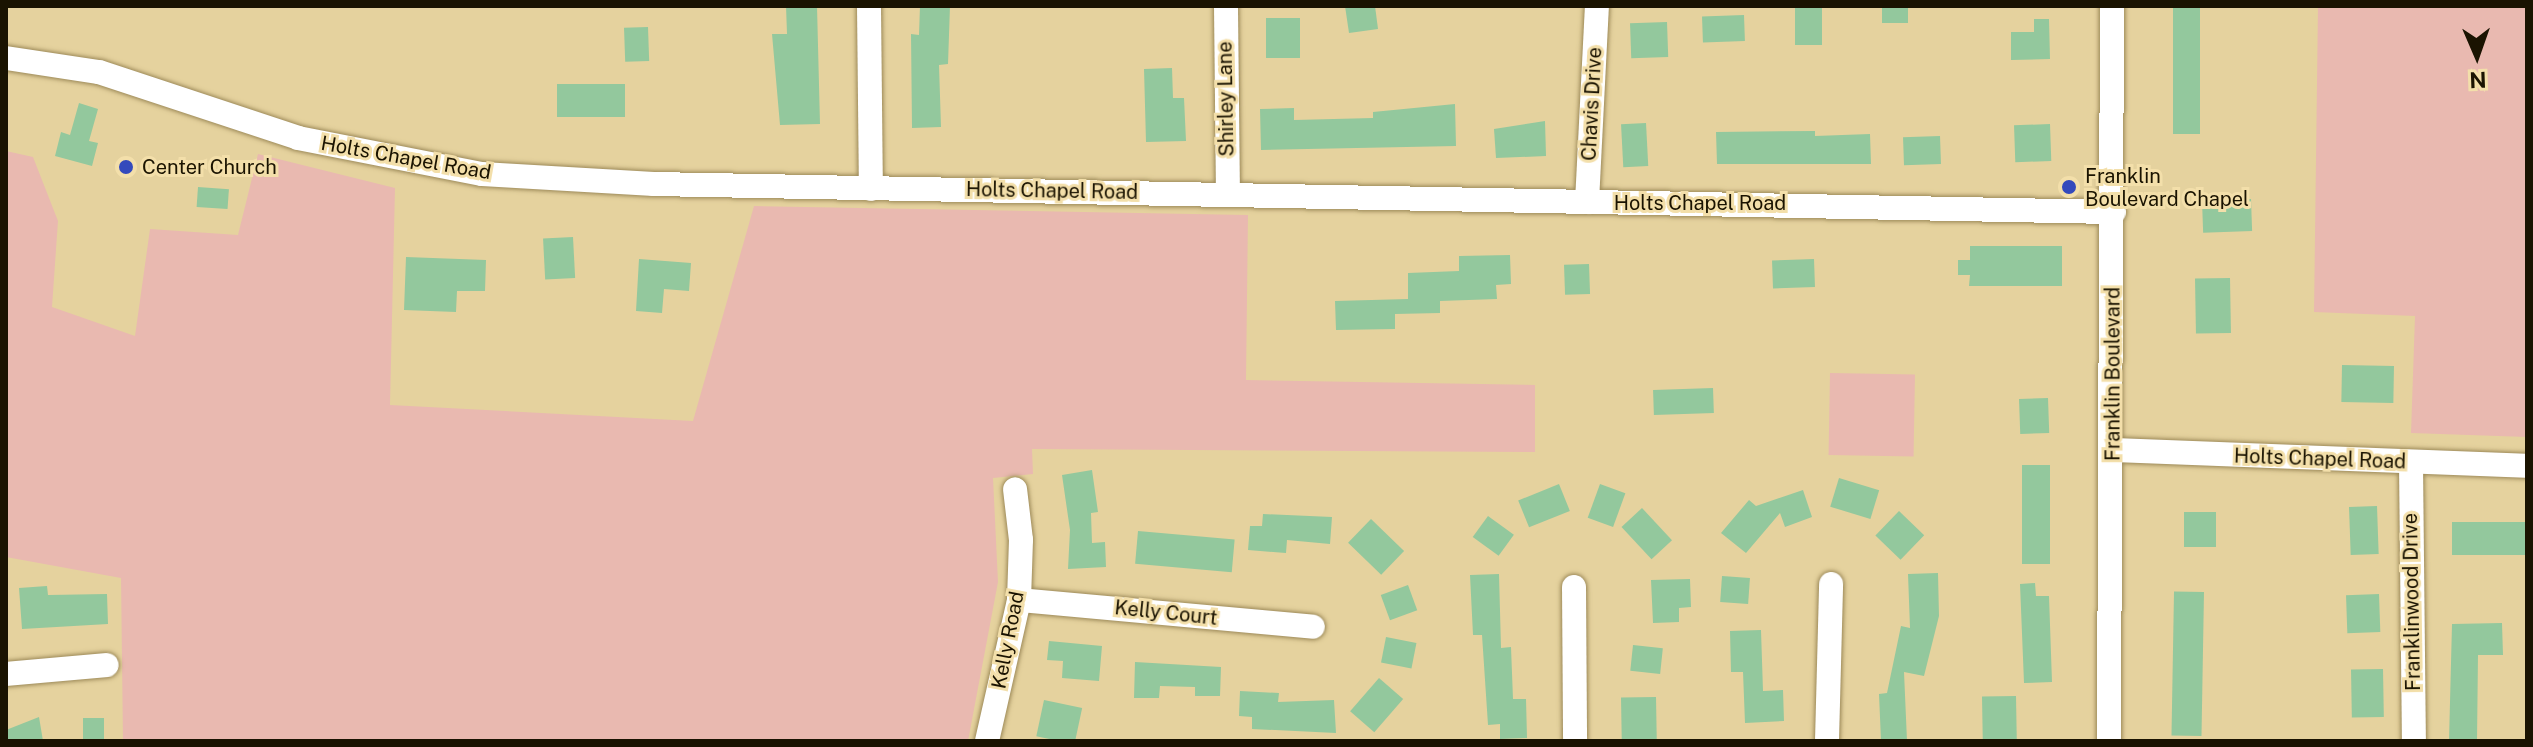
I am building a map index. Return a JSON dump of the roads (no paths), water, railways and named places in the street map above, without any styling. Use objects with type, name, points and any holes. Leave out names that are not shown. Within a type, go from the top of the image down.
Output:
[{"type":"street","points":[[869,6],[871,189]]},
{"type":"street","name":"Shirley Lane","points":[[1226,6],[1228,192]]},
{"type":"street","name":"Chavis Drive","points":[[1587,202],[1597,6]]},
{"type":"street","name":"Franklin Boulevard","points":[[2109,741],[2114,212],[2112,6]]},
{"type":"street","name":"Holts Chapel Road","points":[[6,58],[99,72],[298,138],[482,174],[871,189],[1228,192],[2114,212]]},
{"type":"street","name":"Holts Chapel Road","points":[[2113,450],[2527,466]]},
{"type":"street","name":"Franklinwood Drive","points":[[2411,463],[2414,741]]},
{"type":"street","name":"Kelly Road","points":[[987,741],[1019,600],[1015,489]]},
{"type":"street","points":[[1827,741],[1831,584]]},
{"type":"street","points":[[1574,587],[1575,741]]},
{"type":"street","name":"Kelly Court","points":[[1019,600],[1313,627]]},
{"type":"street","points":[[6,674],[107,665]]},
{"type":"place","name":"Center Church","points":[[126,167]]},
{"type":"place","name":"Franklin Boulevard Chapel","points":[[2069,187]]}]
